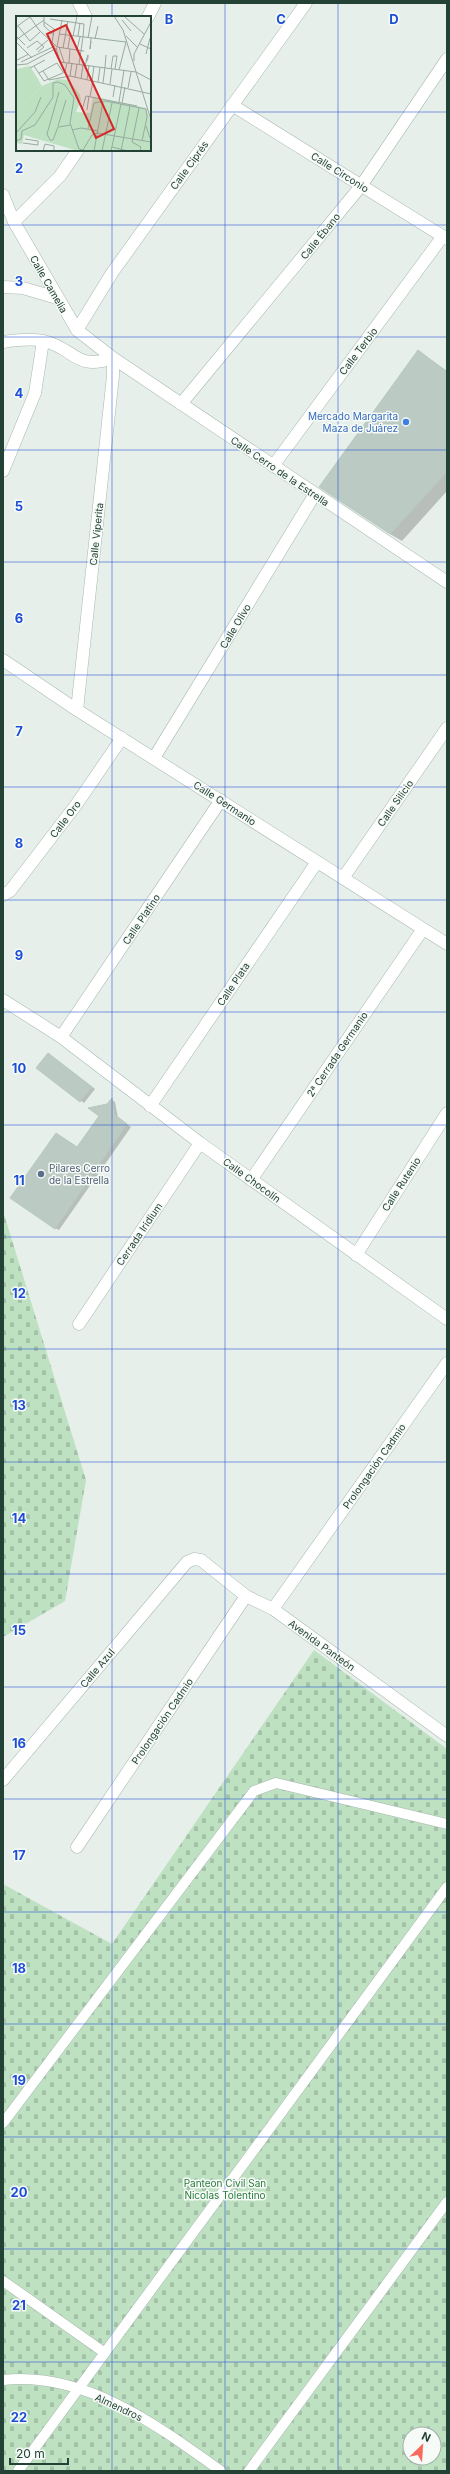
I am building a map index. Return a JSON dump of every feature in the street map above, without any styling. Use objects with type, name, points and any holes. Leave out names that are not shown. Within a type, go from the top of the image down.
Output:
[{"type":"street","points":[[79,3],[86,16]]},
{"type":"street","points":[[148,16],[155,3]]},
{"type":"street","name":"Calle Ciprés","points":[[77,330],[112,273],[306,3]]},
{"type":"street","name":"Calle Ébano","points":[[182,404],[361,186],[447,59]]},
{"type":"street","name":"Calle Circonio","points":[[232,105],[445,238]]},
{"type":"street","points":[[14,222],[60,176],[77,151]]},
{"type":"street","name":"Calle Camelia","points":[[3,195],[14,222],[77,330],[113,358]]},
{"type":"street","name":"Calle Terbio","points":[[272,466],[445,238]]},
{"type":"street","points":[[3,287],[24,288],[57,298]]},
{"type":"street","points":[[3,342],[43,341],[84,362],[97,364],[113,358]]},
{"type":"street","points":[[3,471],[35,393],[43,341]]},
{"type":"street","name":"Calle Cerro de la Estrella","points":[[113,358],[272,466],[446,579]]},
{"type":"street","name":"Calle Viperita","points":[[77,710],[113,376],[113,358]]},
{"type":"street","name":"Calle Olivo","points":[[154,758],[315,494]]},
{"type":"street","name":"Calle Germanio","points":[[3,660],[77,710],[447,944]]},
{"type":"street","name":"Calle Silicio","points":[[342,878],[447,728]]},
{"type":"street","name":"Calle Oro","points":[[3,895],[10,891],[76,805],[122,738]]},
{"type":"street","name":"Calle Platino","points":[[61,1037],[221,800]]},
{"type":"street","name":"Calle Plata","points":[[150,1106],[317,862]]},
{"type":"street","name":"2ª Cerrada Germanio","points":[[251,1180],[423,930]]},
{"type":"street","name":"Calle Chocolín","points":[[3,1000],[61,1037],[200,1143],[447,1319]]},
{"type":"street","name":"Calle Rutenio","points":[[356,1255],[447,1113]]},
{"type":"street","name":"Cerrada Iridium","points":[[79,1324],[200,1143]]},
{"type":"street","name":"Prolongación Cadmio","points":[[273,1609],[447,1363]]},
{"type":"street","name":"Avenida Panteón","points":[[194,1559],[201,1560],[246,1596],[273,1609],[447,1736]]},
{"type":"street","name":"Calle Azul","points":[[3,1780],[187,1562],[194,1559]]},
{"type":"street","name":"Prolongación Cadmio","points":[[77,1847],[246,1596]]},
{"type":"lane","points":[[3,2123],[254,1791],[276,1783],[447,1824]]},
{"type":"lane","points":[[18,2471],[447,1887]]},
{"type":"lane","points":[[249,2471],[447,2202]]},
{"type":"lane","points":[[3,2281],[105,2353]]},
{"type":"lane","name":"Almendros","points":[[3,2380],[20,2378],[80,2388],[155,2423],[221,2471]]},
{"type":"green space","points":[[3,1211],[86,1480],[65,1601],[3,1637]]},
{"type":"green space","name":"Panteon Civil San Nicolas Tolentino","points":[[314,1650],[447,1749],[447,2471],[3,2471],[3,1884],[112,1944]]},
{"type":"building","name":"Mercado Margarita Maza de Juárez","points":[[418,350],[447,372],[447,472],[390,534],[319,487]]},
{"type":"building","points":[[48,1053],[92,1087],[80,1102],[36,1068]]},
{"type":"building","points":[[112,1098],[115,1115],[127,1124],[55,1229],[10,1198],[56,1133],[77,1147],[99,1116],[88,1108],[107,1104]]},
{"type":"place","name":"Mercado Margarita Maza de Juárez","points":[[406,422]]},
{"type":"place","name":"Pilares Cerro de la Estrella","points":[[41,1174]]}]
